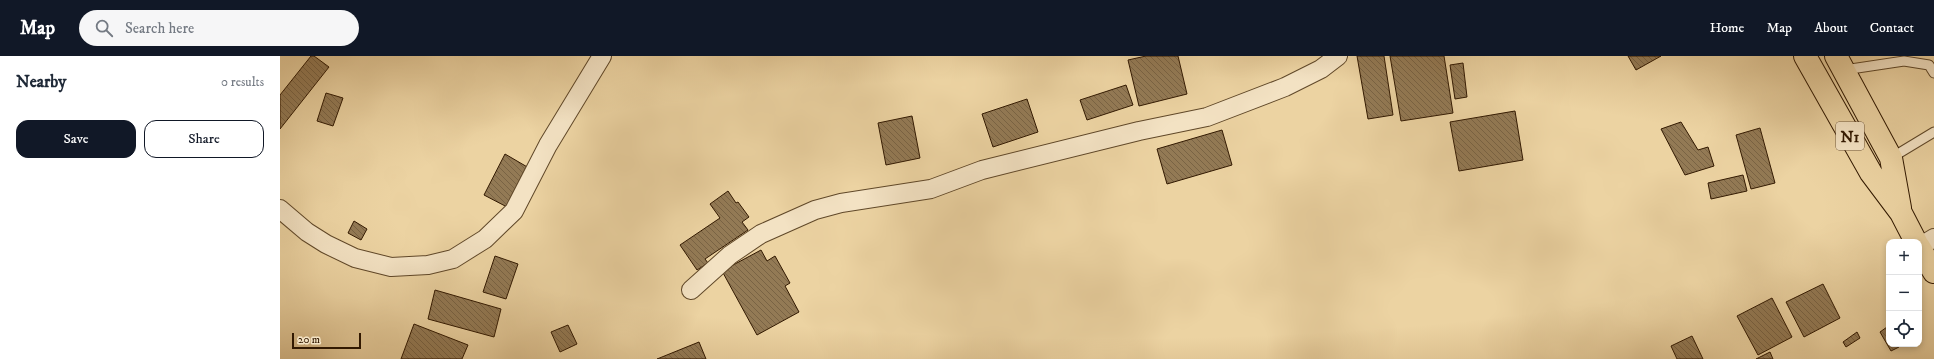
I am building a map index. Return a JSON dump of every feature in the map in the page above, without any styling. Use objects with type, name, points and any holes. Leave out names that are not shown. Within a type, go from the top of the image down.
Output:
[{"type":"highway","name":"N1","points":[[1805,56],[1871,173],[1901,213],[1914,239]]},
{"type":"highway","name":"N1","points":[[1840,63],[1891,158],[1901,213]]},
{"type":"highway","points":[[1922,252],[1934,272]]},
{"type":"street","points":[[280,209],[307,232],[326,244],[355,258],[391,267],[428,266],[453,259],[485,239],[514,212],[548,145],[602,56]]},
{"type":"street","points":[[691,290],[730,255],[761,234],[815,210],[841,203],[931,189],[982,170],[1139,131],[1207,117],[1285,87],[1321,69],[1338,56]]},
{"type":"street","points":[[1922,245],[1934,238]]},
{"type":"lane","points":[[1840,63],[1904,62],[1929,65],[1934,73]]},
{"type":"lane","points":[[1891,158],[1934,132]]},
{"type":"building","points":[[311,56],[314,56],[329,67],[280,129],[280,95]]},
{"type":"building","points":[[1146,56],[1178,56],[1187,94],[1139,106],[1128,60]]},
{"type":"building","points":[[1357,56],[1384,56],[1393,115],[1368,119]]},
{"type":"building","points":[[1390,56],[1444,56],[1453,113],[1401,121]]},
{"type":"building","points":[[1628,56],[1661,56],[1636,70]]},
{"type":"building","points":[[1463,63],[1467,97],[1455,99],[1450,65]]},
{"type":"building","points":[[1126,85],[1133,105],[1087,120],[1080,100]]},
{"type":"building","points":[[326,93],[343,98],[333,126],[317,121]]},
{"type":"building","points":[[1027,99],[1038,132],[993,147],[982,114]]},
{"type":"building","points":[[1515,111],[1523,160],[1459,171],[1450,122]]},
{"type":"building","points":[[912,116],[920,158],[886,165],[878,123]]},
{"type":"building","points":[[1681,122],[1698,150],[1708,147],[1714,166],[1685,175],[1661,129]]},
{"type":"building","points":[[1760,128],[1775,183],[1751,189],[1736,135]]},
{"type":"building","points":[[1222,130],[1232,165],[1167,184],[1157,149]]},
{"type":"building","points":[[505,154],[529,168],[509,208],[484,195]]},
{"type":"building","points":[[1743,175],[1747,191],[1711,199],[1708,183]]},
{"type":"building","points":[[728,191],[736,203],[738,202],[749,217],[742,222],[748,230],[705,259],[708,263],[697,270],[680,245],[720,218],[710,204]]},
{"type":"building","points":[[354,221],[367,229],[361,240],[348,233]]},
{"type":"building","points":[[761,250],[767,261],[775,256],[790,283],[785,286],[799,312],[757,335],[722,271]]},
{"type":"building","points":[[495,256],[518,264],[506,299],[483,292]]},
{"type":"building","points":[[1823,284],[1840,318],[1804,337],[1786,302]]},
{"type":"building","points":[[435,290],[501,309],[494,337],[428,319]]},
{"type":"building","points":[[1772,298],[1792,337],[1758,355],[1737,316]]},
{"type":"building","points":[[414,324],[468,345],[462,359],[401,359]]},
{"type":"building","points":[[568,325],[577,344],[560,352],[551,332]]},
{"type":"building","points":[[1886,328],[1886,342],[1880,332]]},
{"type":"building","points":[[1857,332],[1860,338],[1846,347],[1843,342]]},
{"type":"building","points":[[1692,336],[1703,359],[1677,359],[1671,346]]},
{"type":"building","points":[[699,342],[706,359],[657,359]]},
{"type":"building","points":[[1889,347],[1899,347],[1891,351]]},
{"type":"building","points":[[1770,352],[1773,359],[1756,359]]}]
